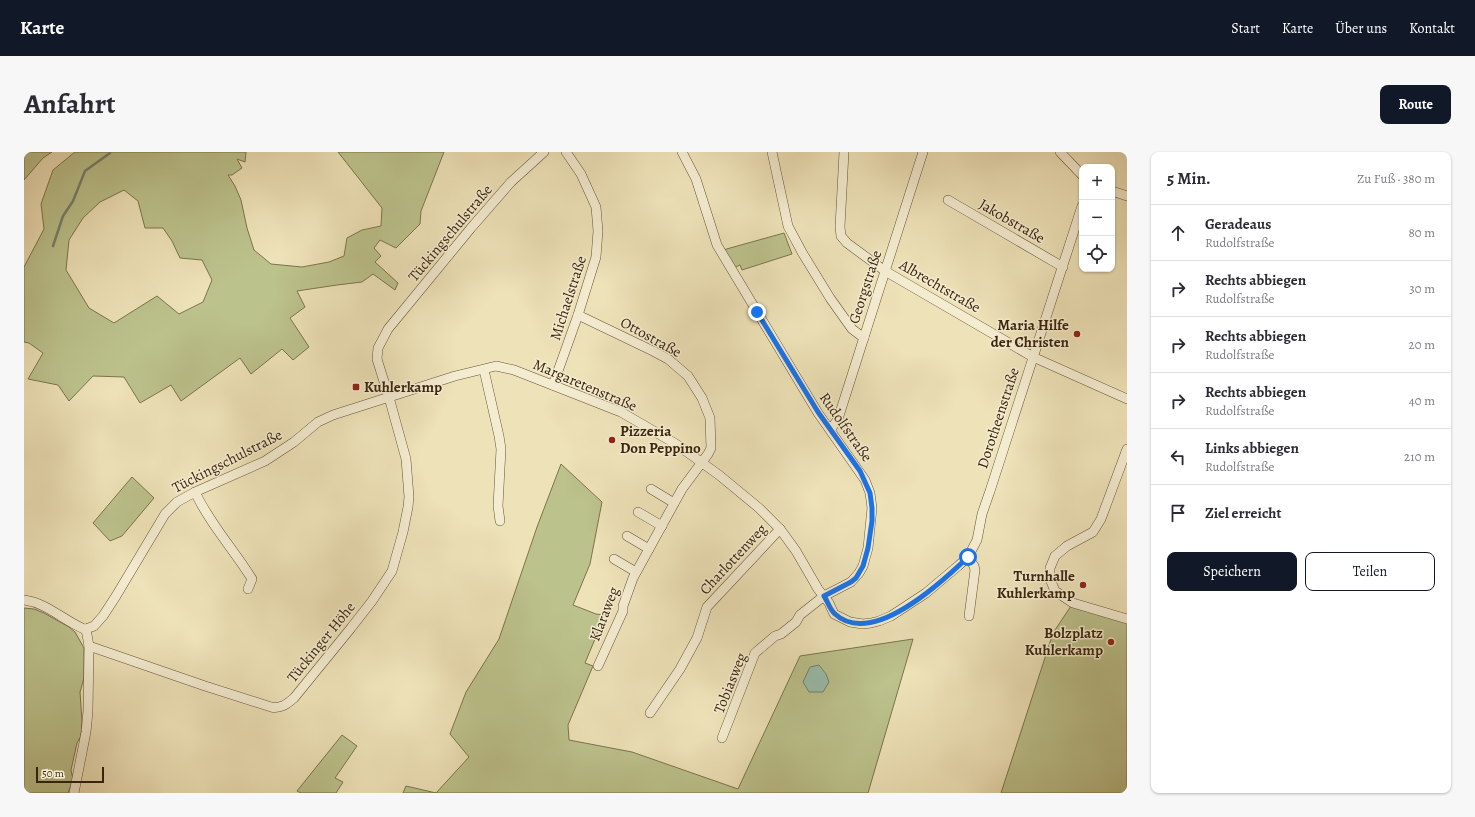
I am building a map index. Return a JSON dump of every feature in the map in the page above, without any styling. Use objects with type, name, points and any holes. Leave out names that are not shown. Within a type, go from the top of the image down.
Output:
[{"type":"street","name":"Tückingschulstraße","points":[[86,629],[94,626],[103,616],[170,508],[177,502],[265,461],[294,442],[325,418],[388,396],[377,359],[378,348],[383,335],[471,228],[512,182],[544,152]]},
{"type":"street","name":"Michaelstraße","points":[[552,385],[578,315],[596,257],[598,230],[596,207],[581,174],[566,152]]},
{"type":"street","name":"Rudolfstraße","points":[[682,152],[696,179],[717,245],[818,412],[865,480],[871,501],[872,521],[866,558],[859,573],[851,582],[824,596]]},
{"type":"street","points":[[772,152],[788,226],[804,256],[835,304],[852,329],[864,338]]},
{"type":"street","name":"Albrechtstraße","points":[[844,152],[840,227],[841,236],[847,243],[885,271],[1033,357],[1127,398]]},
{"type":"street","name":"Georgstraße","points":[[830,429],[838,419],[923,152]]},
{"type":"street","points":[[1060,152],[1079,171]]},
{"type":"street","points":[[1115,192],[1127,196]]},
{"type":"street","name":"Jakobstraße","points":[[948,200],[1063,267]]},
{"type":"street","name":"Dorotheenstraße","points":[[968,557],[977,540],[982,514],[1079,216]]},
{"type":"street","name":"Ottostraße","points":[[578,315],[668,359],[688,376],[702,398],[710,418],[711,448],[702,462]]},
{"type":"street","name":"Margaretenstraße","points":[[388,396],[496,366],[514,370],[621,412],[676,444],[738,489],[780,529],[796,551],[818,589],[824,596]]},
{"type":"street","points":[[484,370],[500,436],[501,450],[498,506],[500,521]]},
{"type":"street","name":"Tückinger Höhe","points":[[90,646],[205,686],[272,707],[276,708],[282,706],[294,698],[351,628],[392,571],[407,517],[409,497],[406,460],[388,396]]},
{"type":"street","points":[[1127,449],[1101,519],[1094,532],[1067,546],[1055,556],[1050,568],[1050,579],[1055,591],[1073,603],[1127,619]]},
{"type":"street","name":"Klaraweg","points":[[598,666],[623,611],[623,606],[636,572],[682,489],[702,462]]},
{"type":"street","points":[[651,489],[674,503]]},
{"type":"street","points":[[196,492],[201,504],[252,579],[248,589]]},
{"type":"street","points":[[638,512],[662,526]]},
{"type":"street","name":"Charlottenweg","points":[[650,713],[680,669],[697,638],[707,607],[780,529]]},
{"type":"street","points":[[627,536],[649,549]]},
{"type":"street","points":[[824,596],[834,614],[844,620],[863,624],[879,621],[911,604],[968,557],[975,570],[969,616]]},
{"type":"street","points":[[614,559],[636,572]]},
{"type":"street","name":"Tobiasweg","points":[[722,738],[755,654],[775,636],[781,634],[796,622],[800,615],[824,596]]},
{"type":"street","points":[[24,600],[32,601],[47,608],[76,625],[86,629],[90,646],[87,722],[74,793]]},
{"type":"green space","points":[[24,152],[52,152],[43,158],[24,180]]},
{"type":"green space","points":[[75,152],[246,152],[245,162],[237,159],[242,168],[232,175],[228,175],[241,200],[247,228],[254,250],[271,264],[302,267],[329,262],[344,256],[347,238],[362,230],[381,226],[382,208],[338,152],[444,152],[421,211],[420,224],[396,248],[380,240],[374,248],[381,256],[375,262],[398,283],[395,290],[373,274],[362,282],[297,291],[305,307],[290,318],[309,347],[293,360],[282,349],[251,374],[240,358],[181,401],[171,385],[140,403],[124,377],[93,376],[69,401],[58,385],[28,379],[43,353],[29,343],[24,342],[24,267],[44,229],[41,204],[53,170]],"holes":[[[124,190],[138,201],[145,228],[163,228],[172,241],[180,258],[202,260],[212,280],[203,302],[179,314],[157,296],[114,323],[89,308],[66,270],[69,240],[83,218],[100,202]]]},
{"type":"green space","points":[[784,233],[792,254],[742,270],[740,265],[734,268],[723,250]]},
{"type":"green space","points":[[561,464],[602,502],[590,564],[573,605],[596,614],[605,615],[585,663],[593,666],[568,725],[569,740],[632,752],[738,789],[800,656],[913,639],[868,793],[436,793],[469,757],[450,734],[466,692],[499,639],[537,527]]},
{"type":"green space","points":[[132,477],[154,498],[122,536],[110,541],[93,523]]},
{"type":"green space","points":[[1073,603],[1127,619],[1127,793],[1001,793],[1053,633]]},
{"type":"green space","points":[[24,608],[34,609],[44,613],[69,627],[75,632],[84,648],[84,678],[80,692],[82,721],[81,736],[77,743],[71,770],[73,779],[68,793],[24,793]]},
{"type":"green space","points":[[342,735],[357,746],[335,778],[343,782],[336,793],[301,793],[297,791]]},
{"type":"green space","points":[[406,786],[436,793],[403,793]]},
{"type":"shaded area","points":[[819,665],[826,674],[829,682],[823,692],[809,692],[803,682],[810,667]]},
{"type":"waterway","points":[[53,246],[63,216],[73,201],[85,171],[110,153]]},
{"type":"place","name":"Maria Hilfe der Christen","points":[[1077,334]]},
{"type":"place","name":"Kuhlerkamp","points":[[356,387]]},
{"type":"place","name":"Pizzeria Don Peppino","points":[[612,440]]},
{"type":"place","name":"Turnhalle Kuhlerkamp","points":[[1083,585]]},
{"type":"place","name":"Bolzplatz Kuhlerkamp","points":[[1111,642]]},
{"type":"route","points":[[757,312],[818,412],[860,471],[870,493],[872,521],[866,558],[863,566],[856,578],[851,582],[844,587],[834,590],[824,596],[834,614],[844,620],[863,624],[879,621],[891,616],[926,593],[968,557]]}]
